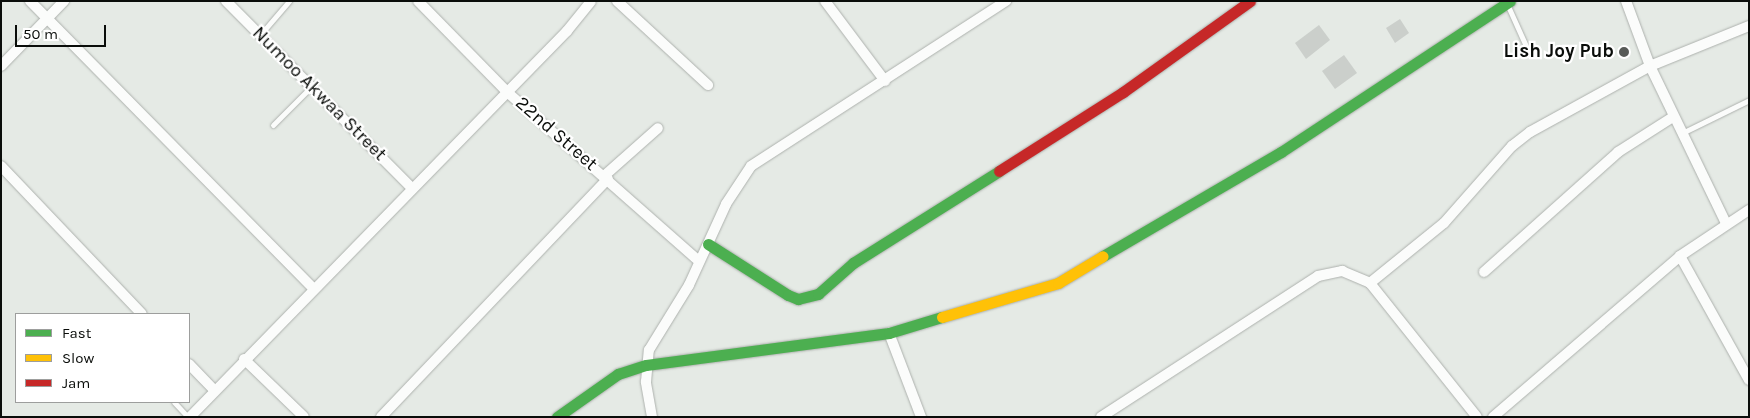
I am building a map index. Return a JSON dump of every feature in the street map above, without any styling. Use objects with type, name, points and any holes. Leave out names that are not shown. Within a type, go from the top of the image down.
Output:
[{"type":"street","points":[[30,1],[314,288]]},
{"type":"street","points":[[1,66],[64,1]]},
{"type":"street","name":"Numoo Akwaa Street","points":[[226,1],[412,188]]},
{"type":"street","name":"22nd Street","points":[[418,1],[506,91],[699,261]]},
{"type":"street","points":[[189,417],[591,1]]},
{"type":"street","points":[[617,1],[708,85]]},
{"type":"street","points":[[825,1],[885,81]]},
{"type":"street","points":[[708,244],[788,295],[798,299],[818,294],[869,252],[1123,92],[1250,1]]},
{"type":"street","points":[[1626,1],[1650,66],[1673,117],[1726,223]]},
{"type":"street","points":[[652,417],[646,365],[649,350],[676,309],[726,204],[751,166],[1005,2]]},
{"type":"street","points":[[557,417],[618,374],[646,365],[889,333],[1058,283],[1281,152],[1508,2]]},
{"type":"street","points":[[1370,283],[1444,223],[1512,146],[1530,132],[1650,66],[1749,26]]},
{"type":"street","points":[[1484,272],[1618,152],[1673,117]]},
{"type":"street","points":[[381,417],[606,178],[658,128]]},
{"type":"street","points":[[1,166],[141,313]]},
{"type":"street","points":[[1493,417],[1680,256],[1726,223],[1749,210]]},
{"type":"street","points":[[1680,256],[1749,380]]},
{"type":"street","points":[[1101,417],[1318,276],[1342,271],[1370,283],[1477,417]]},
{"type":"street","points":[[889,333],[921,417]]},
{"type":"street","points":[[244,359],[304,417]]},
{"type":"street","points":[[190,365],[215,392]]},
{"type":"lane","points":[[260,35],[289,1]]},
{"type":"lane","points":[[1508,2],[1526,46]]},
{"type":"lane","points":[[272,125],[311,87]]},
{"type":"lane","points":[[1681,133],[1749,100]]},
{"type":"lane","points":[[175,403],[189,417]]},
{"type":"building","points":[[1400,19],[1409,33],[1395,43],[1386,28]]},
{"type":"building","points":[[1319,25],[1330,40],[1306,59],[1295,43]]},
{"type":"building","points":[[1344,55],[1357,73],[1335,89],[1322,71]]},
{"type":"traffic: fast","points":[[1103,256],[1281,152],[1510,1]]},
{"type":"traffic: fast","points":[[708,244],[788,295],[798,299],[818,294],[853,263],[999,171]]},
{"type":"traffic: fast","points":[[557,417],[618,374],[646,365],[889,333],[942,317]]},
{"type":"traffic: slow","points":[[942,317],[1058,283],[1103,256]]},
{"type":"traffic: jam","points":[[999,171],[1123,92],[1250,1]]},
{"type":"place","name":"Lish Joy Pub","points":[[1624,52]]}]
